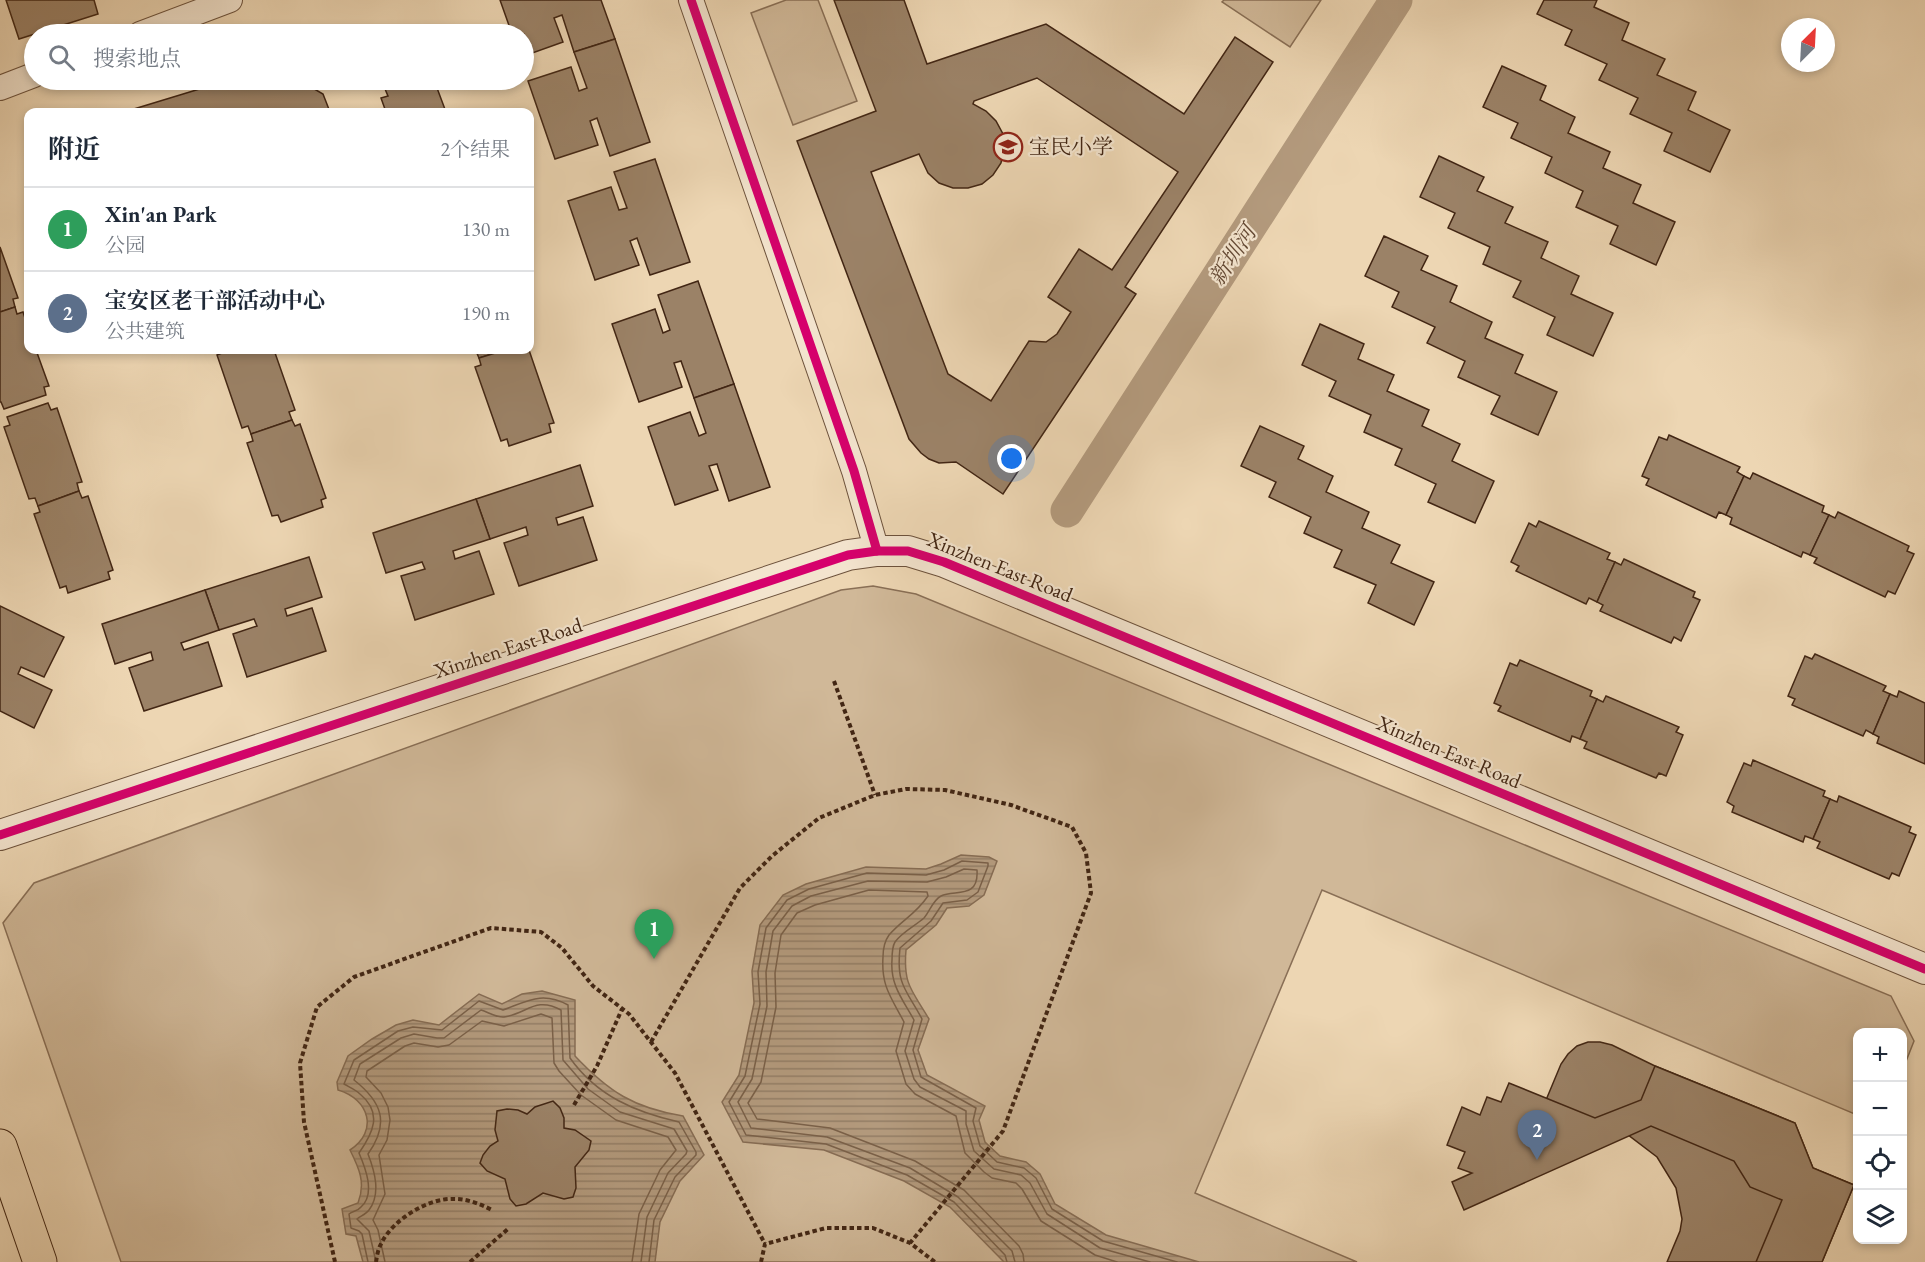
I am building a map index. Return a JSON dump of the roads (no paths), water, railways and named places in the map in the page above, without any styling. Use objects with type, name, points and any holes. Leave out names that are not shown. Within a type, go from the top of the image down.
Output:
[{"type":"main road","points":[[0,1146],[40,1262]]},
{"type":"street","points":[[166,24],[230,0]]},
{"type":"street","points":[[691,0],[854,471],[877,550]]},
{"type":"street","points":[[0,88],[24,79]]},
{"type":"street","name":"Xinzhen East Road","points":[[0,835],[848,555],[877,550],[908,551],[944,562],[1925,969]]},
{"type":"water","points":[[961,855],[989,857],[997,861],[984,895],[969,906],[947,908],[936,925],[906,950],[907,980],[929,1019],[918,1050],[927,1075],[985,1106],[979,1120],[985,1142],[1000,1156],[1026,1162],[1040,1174],[1055,1204],[1106,1235],[1199,1262],[1004,1262],[950,1207],[904,1181],[824,1150],[743,1142],[722,1102],[739,1075],[754,1003],[752,971],[760,925],[783,895],[806,884],[866,867],[926,869]]},
{"type":"water","points":[[542,991],[575,1000],[575,1056],[587,1069],[611,1089],[636,1103],[683,1116],[704,1155],[680,1181],[660,1222],[655,1262],[363,1262],[356,1236],[346,1234],[342,1209],[358,1203],[361,1182],[350,1150],[365,1134],[367,1125],[363,1108],[357,1100],[338,1090],[337,1082],[348,1056],[396,1025],[413,1020],[439,1025],[479,994],[502,1004],[522,994]]},
{"type":"waterway","name":"新圳河","points":[[1067,511],[1396,0]]},
{"type":"place","name":"宝民小学","points":[[1008,147]]},
{"type":"place","name":"Xin'an Park","points":[[654,959]]},
{"type":"place","name":"宝安区老干部活动中心","points":[[1537,1160]]}]
